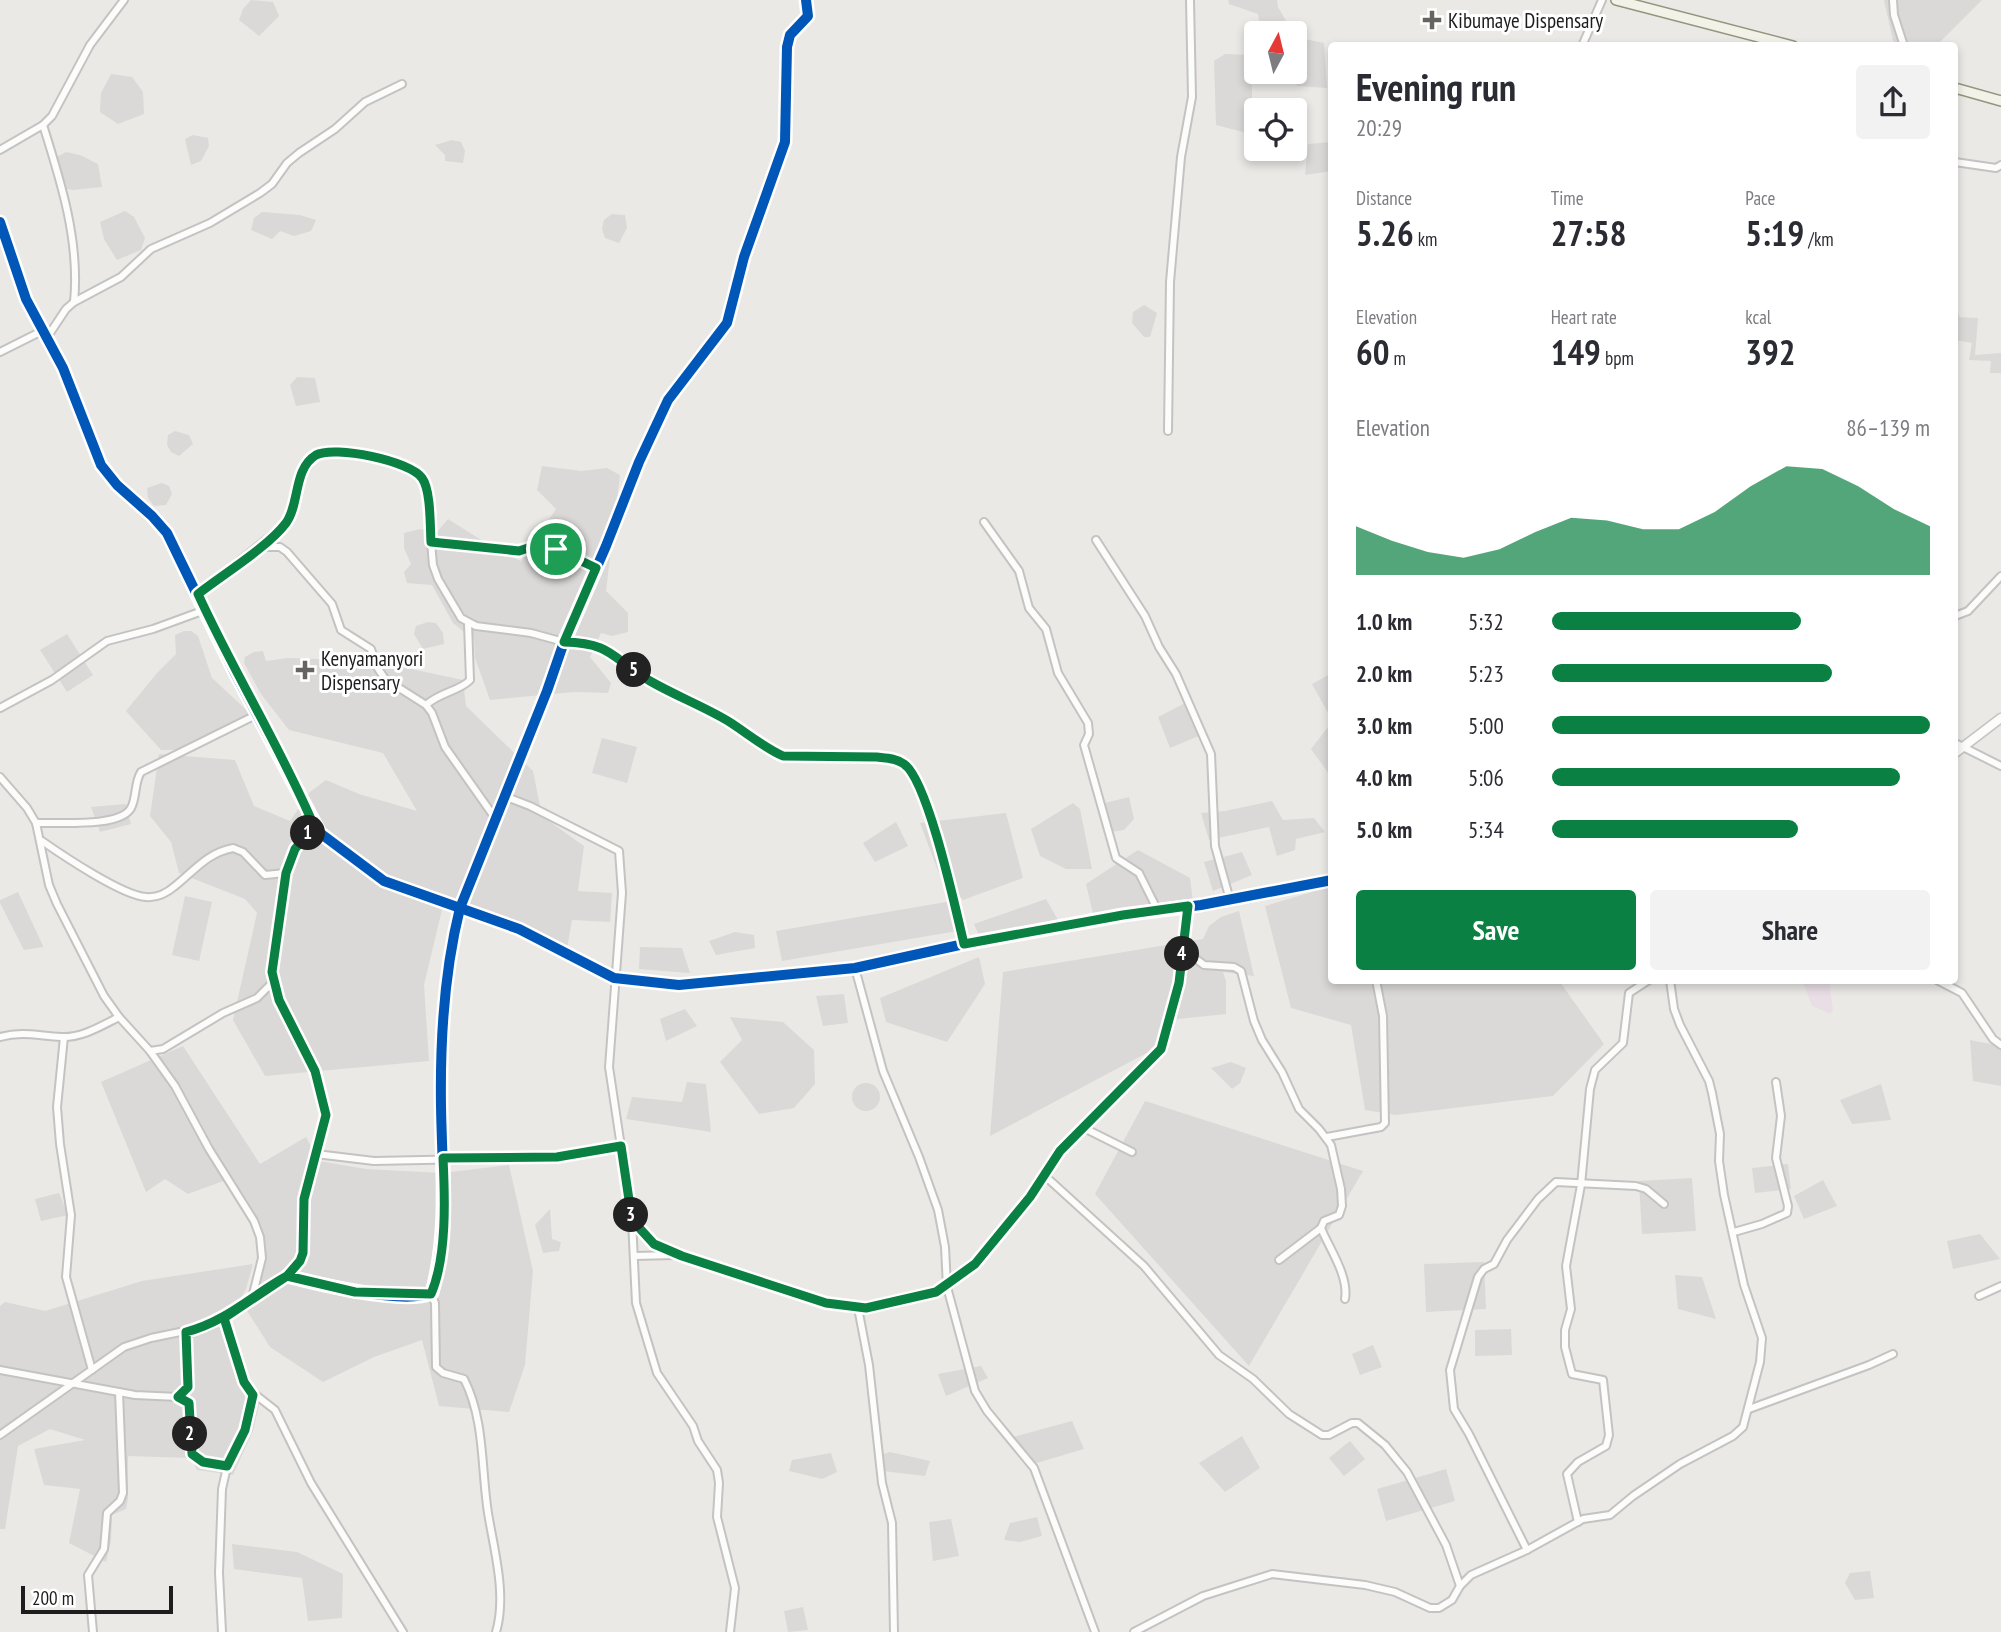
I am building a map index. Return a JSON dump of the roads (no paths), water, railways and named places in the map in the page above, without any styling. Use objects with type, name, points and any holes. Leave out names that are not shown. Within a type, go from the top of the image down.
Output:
[{"type":"main road","points":[[1616,0],[1778,42]]},
{"type":"main road","points":[[1958,89],[2001,101]]},
{"type":"street","points":[[0,150],[43,125],[52,116],[90,45],[124,0]]},
{"type":"street","points":[[496,1632],[499,1617],[497,1569],[476,1414],[464,1379],[443,1373],[436,1367],[435,1304],[431,1294],[439,1257],[444,1209],[441,1059],[449,961],[460,908],[564,642],[639,462],[668,400],[727,323],[744,257],[785,142],[787,47],[790,35],[808,16],[806,0]]},
{"type":"street","points":[[1168,431],[1170,282],[1181,158],[1192,97],[1190,0]]},
{"type":"street","points":[[1584,42],[1602,0]]},
{"type":"street","points":[[1893,0],[1894,15],[1903,42]]},
{"type":"street","points":[[0,352],[44,335],[66,309],[121,276],[151,249],[210,223],[260,192],[272,184],[293,158],[335,129],[365,102],[402,85]]},
{"type":"street","points":[[43,125],[64,196],[70,230],[76,283],[74,303]]},
{"type":"street","points":[[1958,162],[1996,168],[2001,165]]},
{"type":"street","points":[[0,222],[26,299],[63,368],[102,465],[117,485],[167,533],[314,826],[340,850],[384,881],[519,929],[614,978],[679,985],[855,968],[964,944],[1157,909],[1230,900],[1328,881]]},
{"type":"street","points":[[198,594],[279,531],[290,516],[307,464],[314,456],[328,451],[364,455],[414,469],[426,485],[431,542],[438,579],[455,611],[468,623],[531,633],[564,642],[586,642],[606,649],[648,680],[696,703],[783,756],[877,757],[905,764],[918,782],[943,855],[964,944]]},
{"type":"street","points":[[984,522],[1018,571],[1029,608],[1049,636],[1051,654],[1058,673],[1088,723],[1089,734],[1084,745],[1116,858],[1139,873],[1157,909]]},
{"type":"street","points":[[1096,540],[1145,616],[1158,647],[1188,698],[1206,742],[1212,764],[1215,846],[1230,900]]},
{"type":"street","points":[[431,542],[519,551],[537,545],[545,546],[596,568]]},
{"type":"street","points":[[259,547],[280,547],[288,552],[332,604],[341,630],[371,649],[377,667],[385,679],[426,705],[432,713],[445,747],[495,818]]},
{"type":"street","points":[[1958,615],[1968,611],[2001,576]]},
{"type":"street","points":[[0,708],[52,680],[107,641],[153,629],[205,610]]},
{"type":"street","points":[[426,705],[438,695],[466,685],[470,680],[468,623]]},
{"type":"street","points":[[36,823],[97,822],[120,817],[132,806],[137,778],[141,772],[258,714]]},
{"type":"street","points":[[1958,751],[2001,718]]},
{"type":"street","points":[[1958,744],[2001,766]]},
{"type":"street","points":[[0,777],[27,808],[36,823],[42,841],[49,885],[91,973],[119,1017],[150,1051],[191,1112],[260,1237],[262,1258],[252,1298]]},
{"type":"street","points":[[504,796],[619,850],[622,893],[609,1067],[632,1220],[638,1311],[657,1373],[693,1426],[698,1441],[717,1470],[717,1517],[736,1588],[730,1632]]},
{"type":"street","points":[[0,1435],[77,1383],[124,1347],[151,1338],[186,1332],[224,1318],[287,1276],[302,1256],[304,1199],[326,1115],[315,1071],[279,1000],[273,982],[286,873],[295,849],[314,826]]},
{"type":"street","points":[[42,841],[82,868],[132,893],[148,897],[169,891],[201,862],[233,848],[243,852],[265,876],[286,873]]},
{"type":"street","points":[[632,1220],[654,1244],[682,1256],[798,1295],[858,1308],[888,1305],[936,1292],[947,1286],[975,1264],[1030,1197],[1060,1151],[1161,1049],[1179,983],[1188,906]]},
{"type":"street","points":[[1183,949],[1204,965],[1234,967],[1241,971],[1254,1021],[1262,1040],[1282,1072],[1299,1110],[1327,1137],[1338,1172],[1342,1206],[1339,1215],[1324,1221],[1321,1228],[1279,1260]]},
{"type":"street","points":[[855,968],[883,1071],[938,1210],[945,1247],[947,1286],[975,1391],[987,1412],[1034,1468],[1095,1632]]},
{"type":"street","points":[[150,1051],[171,1045],[223,1013],[257,998],[273,982]]},
{"type":"street","points":[[1327,1137],[1381,1127],[1385,1123],[1383,1016],[1377,984]]},
{"type":"street","points":[[1578,1522],[1567,1474],[1578,1462],[1606,1446],[1609,1435],[1605,1383],[1600,1377],[1570,1372],[1565,1347],[1565,1330],[1571,1309],[1566,1266],[1581,1185],[1592,1078],[1601,1063],[1623,1043],[1629,993],[1643,984]]},
{"type":"street","points":[[1134,1632],[1203,1596],[1265,1574],[1365,1585],[1395,1592],[1434,1608],[1452,1600],[1460,1586],[1471,1575],[1527,1550],[1578,1522],[1610,1515],[1680,1464],[1733,1436],[1744,1427],[1760,1362],[1762,1338],[1744,1285],[1721,1179],[1720,1134],[1709,1081],[1679,1025],[1671,984]]},
{"type":"street","points":[[1945,984],[1962,993],[1993,1039],[2001,1045]]},
{"type":"street","points":[[0,1037],[27,1032],[64,1037],[83,1034],[119,1017]]},
{"type":"street","points":[[64,1037],[57,1107],[71,1216],[66,1277],[92,1370]]},
{"type":"street","points":[[1734,1232],[1787,1213],[1788,1206],[1776,1158],[1781,1116],[1776,1082]]},
{"type":"street","points":[[1083,1128],[1132,1152]]},
{"type":"street","points":[[316,1154],[374,1161],[557,1157],[621,1146]]},
{"type":"street","points":[[1044,1175],[1144,1266],[1219,1355],[1253,1379],[1289,1414],[1322,1435],[1329,1435],[1352,1423],[1358,1423],[1385,1445],[1413,1484],[1446,1545],[1460,1586]]},
{"type":"street","points":[[1527,1550],[1469,1434],[1457,1416],[1451,1398],[1450,1370],[1480,1273],[1494,1264],[1507,1240],[1550,1186],[1561,1181],[1581,1185],[1636,1185],[1646,1189],[1664,1204]]},
{"type":"street","points":[[1321,1228],[1338,1265],[1345,1287],[1345,1298]]},
{"type":"street","points":[[635,1256],[682,1256]]},
{"type":"street","points":[[287,1276],[355,1292],[431,1294]]},
{"type":"street","points":[[1979,1296],[2001,1286]]},
{"type":"street","points":[[858,1308],[869,1365],[882,1483],[892,1523],[894,1632]]},
{"type":"street","points":[[224,1318],[244,1382],[253,1395],[267,1401],[275,1410],[311,1482],[403,1632]]},
{"type":"street","points":[[178,1397],[188,1387],[186,1332]]},
{"type":"street","points":[[1749,1409],[1870,1365],[1893,1353]]},
{"type":"street","points":[[0,1370],[147,1397],[178,1397],[189,1403],[192,1454],[203,1462],[227,1466]]},
{"type":"street","points":[[93,1632],[88,1575],[104,1549],[107,1513],[123,1493],[119,1392]]},
{"type":"street","points":[[222,1632],[219,1534],[222,1489],[227,1466],[245,1430],[253,1395]]},
{"type":"place","name":"Kibumaye Dispensary","points":[[1432,20]]},
{"type":"place","name":"Kenyamanyori Dispensary","points":[[305,670]]}]
